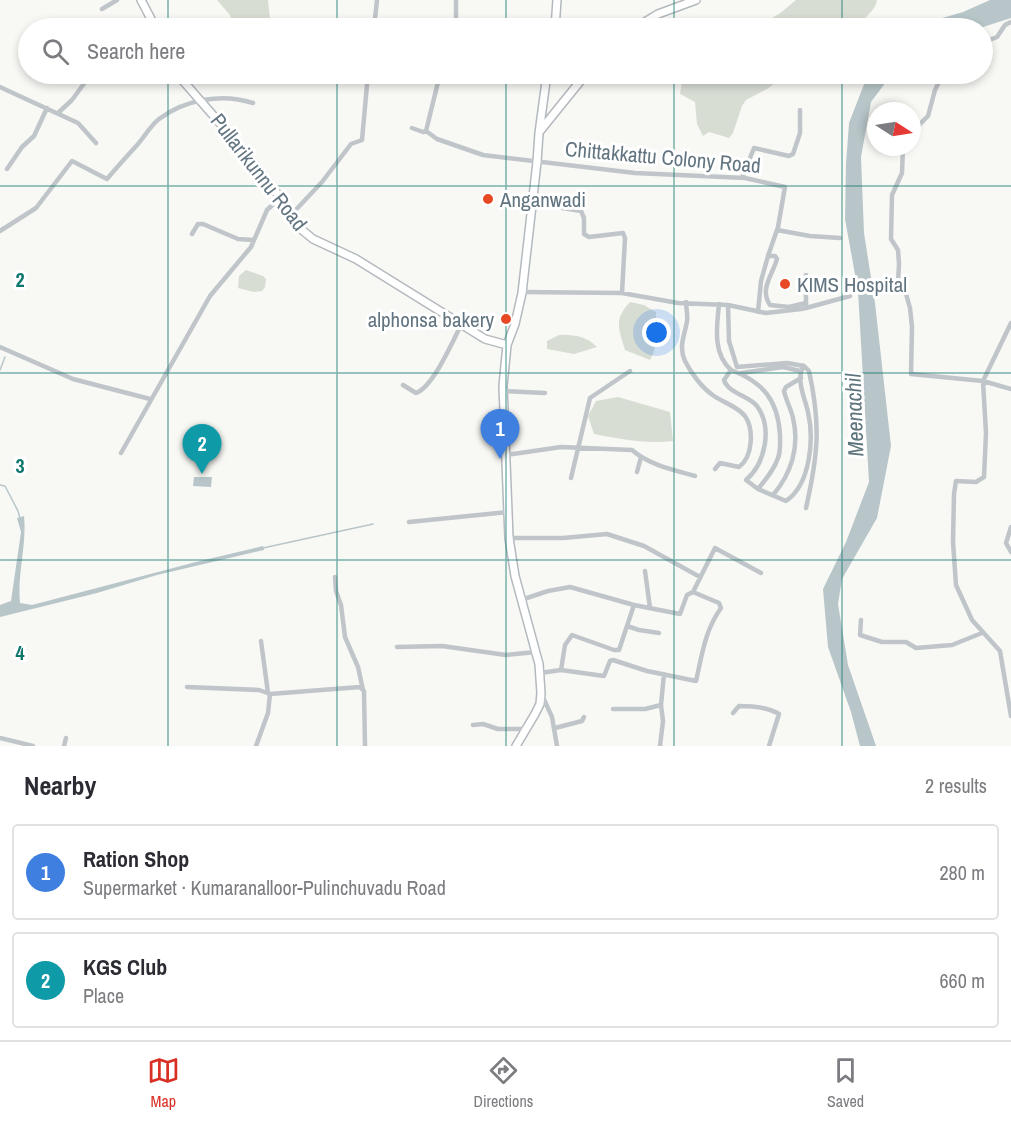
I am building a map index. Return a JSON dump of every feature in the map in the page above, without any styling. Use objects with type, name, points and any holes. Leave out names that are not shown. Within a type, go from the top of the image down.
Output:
[{"type":"main road","points":[[141,0],[149,18]]},
{"type":"main road","points":[[556,18],[557,0]]},
{"type":"main road","points":[[651,18],[696,0]]},
{"type":"main road","name":"Pullarikunnu Road","points":[[186,84],[246,153],[302,230],[314,239],[356,259],[485,339],[507,345]]},
{"type":"main road","points":[[516,746],[528,729],[540,704],[541,693],[536,652],[521,600],[509,538],[503,391],[507,345],[515,324],[522,292],[546,84]]},
{"type":"main road","points":[[539,133],[578,84]]},
{"type":"street","points":[[102,9],[117,0]]},
{"type":"street","points":[[375,18],[377,0]]},
{"type":"street","points":[[456,0],[456,18]]},
{"type":"street","points":[[993,39],[997,37],[1005,25],[1011,22]]},
{"type":"street","points":[[58,113],[72,100],[84,84]]},
{"type":"street","points":[[290,216],[322,182],[351,144],[362,140],[367,84]]},
{"type":"street","points":[[426,131],[438,84]]},
{"type":"street","points":[[921,123],[928,116],[938,84]]},
{"type":"street","points":[[0,87],[78,123],[96,143]]},
{"type":"street","points":[[0,231],[36,208],[72,160],[107,179],[157,120],[184,104],[200,100],[241,99],[253,103]]},
{"type":"street","points":[[7,169],[22,147],[34,136],[47,108]]},
{"type":"street","points":[[742,178],[754,148],[789,156],[793,154],[800,133],[800,110]]},
{"type":"street","name":"Chittakkattu Colony Road","points":[[412,128],[426,131],[437,139],[483,155],[635,173],[742,178],[786,188],[777,230]]},
{"type":"street","points":[[903,156],[902,173],[892,195],[891,239],[897,250],[898,283],[906,294],[910,308],[911,374],[983,381],[1011,389]]},
{"type":"street","points":[[121,453],[150,399],[181,349],[194,321],[221,281],[242,260],[267,210],[280,198]]},
{"type":"street","points":[[532,203],[581,211],[584,218],[584,234],[589,237],[623,233],[625,238],[622,293]]},
{"type":"street","points":[[192,234],[198,224],[203,224],[238,238],[254,240]]},
{"type":"street","points":[[758,312],[761,281],[777,230],[840,238]]},
{"type":"street","points":[[768,256],[776,256],[777,259],[767,284],[766,299],[770,305],[789,307],[806,305]]},
{"type":"street","points":[[806,275],[806,305]]},
{"type":"street","points":[[522,292],[622,293],[728,305],[766,313],[850,296]]},
{"type":"street","points":[[686,302],[687,318],[681,347],[686,362],[713,395],[747,419],[749,452],[743,464],[739,467],[720,463],[715,469]]},
{"type":"street","points":[[719,304],[718,345],[721,358],[730,370],[740,373],[764,390],[775,407],[779,425],[779,456],[771,473],[758,489]]},
{"type":"street","points":[[728,305],[729,341],[737,368],[787,363],[809,371],[818,419],[814,475],[806,508]]},
{"type":"street","points":[[1011,323],[983,381],[986,434],[984,477],[976,482],[956,481],[953,542],[956,585],[972,620],[1000,651],[1009,692],[1011,716]]},
{"type":"street","points":[[403,385],[416,393],[422,391],[461,325]]},
{"type":"street","points":[[0,347],[73,379],[150,399]]},
{"type":"street","points":[[740,373],[783,367],[802,368]]},
{"type":"street","points":[[730,370],[724,380],[725,384],[755,404],[763,422],[763,455],[756,469],[746,480],[758,489],[786,501],[795,492],[805,470],[811,434],[808,411],[801,390],[802,368]]},
{"type":"street","points":[[571,478],[591,398],[630,371]]},
{"type":"street","points":[[773,495],[789,471],[795,448],[793,417],[784,391],[786,387],[801,378]]},
{"type":"street","points":[[503,391],[545,393]]},
{"type":"street","points":[[506,455],[578,447],[633,450],[641,457],[695,476]]},
{"type":"street","points":[[637,472],[641,457]]},
{"type":"street","points":[[409,522],[508,512]]},
{"type":"street","points":[[1011,527],[1006,543],[1011,552]]},
{"type":"street","points":[[509,538],[607,534],[644,546],[700,577]]},
{"type":"street","points":[[521,600],[566,587],[591,592],[634,606],[680,614],[687,595],[693,592],[715,548],[760,573]]},
{"type":"street","points":[[645,571],[650,608]]},
{"type":"street","points":[[335,577],[345,637],[358,667],[363,690],[365,746]]},
{"type":"street","points":[[613,660],[636,668],[696,681],[706,636],[713,619],[721,608],[718,603],[693,592]]},
{"type":"street","points":[[540,673],[561,670],[604,676],[610,661],[613,660],[618,650],[634,606]]},
{"type":"street","points":[[861,620],[860,635],[882,642],[906,642],[916,648],[952,645],[982,633]]},
{"type":"street","points":[[627,626],[659,633]]},
{"type":"street","points":[[561,670],[565,645],[572,635],[618,650]]},
{"type":"street","points":[[256,746],[268,713],[269,693],[261,641]]},
{"type":"street","points":[[397,647],[442,646],[506,655],[536,652]]},
{"type":"street","points":[[660,746],[664,674]]},
{"type":"street","points":[[187,687],[259,690],[290,694],[351,687],[360,687],[363,690]]},
{"type":"street","points":[[541,693],[555,728],[558,746]]},
{"type":"street","points":[[613,709],[645,709],[661,705]]},
{"type":"street","points":[[733,713],[740,706],[750,706],[773,710],[779,714],[769,746]]},
{"type":"street","points":[[555,728],[582,722],[584,717]]},
{"type":"street","points":[[473,724],[483,724],[498,729],[528,729]]},
{"type":"street","points":[[0,738],[33,746]]},
{"type":"street","points":[[64,746],[66,738]]},
{"type":"shaded area","points":[[217,0],[268,0],[270,18],[231,18]]},
{"type":"shaded area","points":[[796,0],[877,0],[866,18],[772,18]]},
{"type":"shaded area","points":[[990,0],[1011,0],[1011,18],[993,24],[993,18],[942,18]]},
{"type":"shaded area","points":[[682,84],[774,84],[746,100],[729,138],[709,132],[703,136],[697,124],[695,102],[680,94]]},
{"type":"shaded area","points":[[864,84],[884,84],[871,102],[867,102],[867,124],[861,157],[864,233],[875,303],[891,446],[877,518],[842,579],[838,604],[848,665],[876,746],[860,746],[851,712],[828,647],[823,589],[846,542],[869,482],[858,291],[845,219],[849,123]]},
{"type":"shaded area","points":[[246,270],[266,279],[262,291],[254,292],[238,288],[239,276]]},
{"type":"shaded area","points":[[630,302],[644,305],[656,312],[655,343],[650,360],[625,350],[619,330],[619,320]]},
{"type":"shaded area","points":[[559,335],[580,337],[597,347],[574,354],[547,349],[547,341]]},
{"type":"shaded area","points":[[618,397],[670,412],[673,441],[643,441],[594,434],[588,416],[596,401]]},
{"type":"shaded area","points":[[194,477],[212,477],[211,487],[193,486]]},
{"type":"shaded area","points":[[24,516],[19,592],[20,603],[32,605],[263,546],[264,550],[157,575],[97,593],[0,617],[0,605],[11,601],[21,532],[17,518]]},
{"type":"waterway","points":[[0,370],[5,357]]},
{"type":"waterway","points":[[0,485],[5,486],[20,518]]},
{"type":"waterway","points":[[263,548],[373,524]]},
{"type":"place","name":"Anganwadi","points":[[488,199]]},
{"type":"place","name":"KIMS Hospital","points":[[785,284]]},
{"type":"place","name":"alphonsa bakery","points":[[506,319]]},
{"type":"place","name":"Ration Shop","points":[[500,459]]},
{"type":"place","name":"KGS Club","points":[[202,474]]},
{"type":"water label","name":"Meenachil","points":[[854,415]]}]
